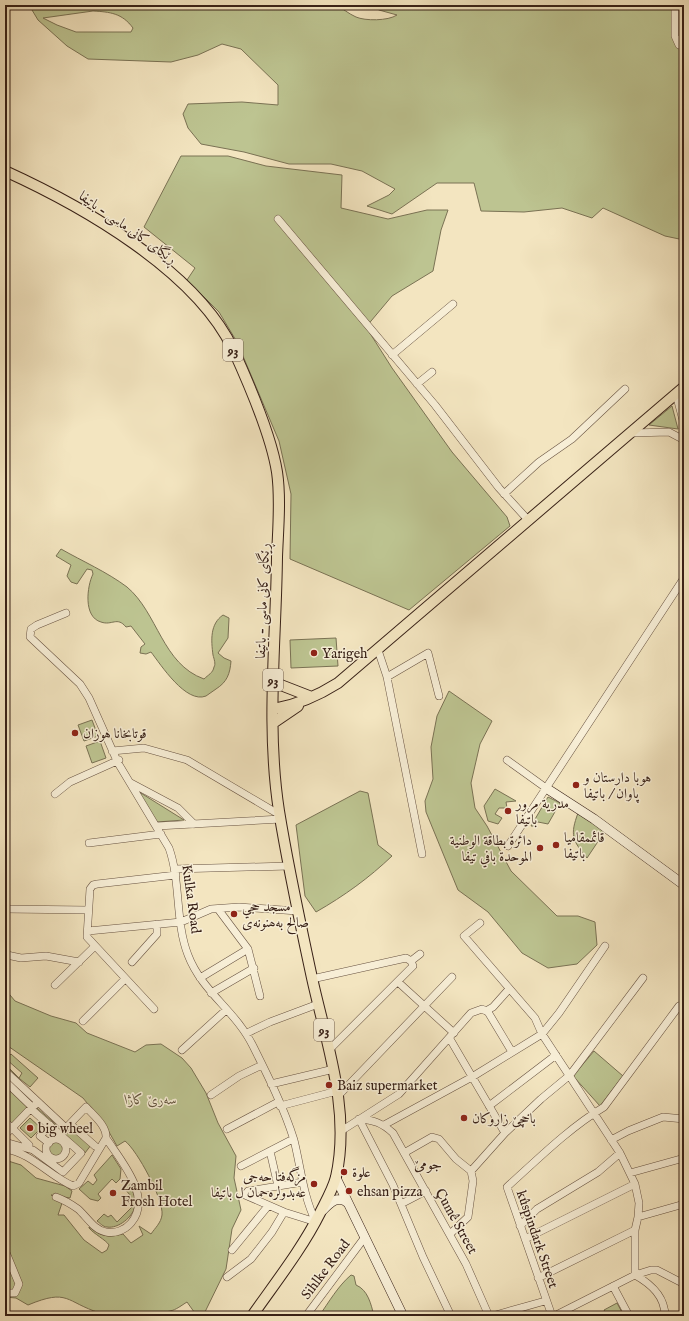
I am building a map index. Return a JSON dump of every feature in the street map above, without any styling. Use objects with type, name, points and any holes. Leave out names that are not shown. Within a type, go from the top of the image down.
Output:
[{"type":"main road","name":"ڕێگای کانی ماسی - باتيفا","points":[[5,171],[82,211],[122,237],[167,270],[195,298],[216,322],[232,347],[270,443],[277,474],[277,578],[273,682],[273,760],[280,817],[289,866],[312,979],[334,1070],[338,1094],[341,1131],[336,1178],[318,1217],[252,1316]]},
{"type":"main road","points":[[274,705],[325,692],[338,683],[684,387]]},
{"type":"main road","points":[[273,682],[310,696]]},
{"type":"main road","points":[[273,723],[310,700],[310,696]]},
{"type":"main road","points":[[546,788],[594,819],[684,885]]},
{"type":"main road","points":[[336,1178],[403,1316]]},
{"type":"main road","points":[[318,1217],[336,1199],[340,1199],[348,1203]]},
{"type":"street","points":[[674,5],[675,36],[679,45],[684,47]]},
{"type":"street","points":[[278,219],[417,384],[504,494],[529,521]]},
{"type":"street","points":[[392,355],[453,304]]},
{"type":"street","points":[[417,384],[432,372]]},
{"type":"street","points":[[504,494],[539,462],[572,439],[625,389]]},
{"type":"street","points":[[676,394],[684,424]]},
{"type":"street","points":[[632,433],[669,432],[684,440]]},
{"type":"street","points":[[508,846],[684,578]]},
{"type":"street","name":"Kulka Road","points":[[66,613],[37,625],[31,629],[30,637],[80,684],[89,698],[112,751],[169,848],[175,872],[181,922],[187,954],[200,978],[211,994],[238,1021],[247,1033],[271,1084],[293,1139],[310,1210],[318,1217]]},
{"type":"street","points":[[378,650],[387,677],[422,854]]},
{"type":"street","points":[[387,677],[428,653],[439,696]]},
{"type":"street","points":[[112,751],[144,748],[187,760],[280,817]]},
{"type":"street","points":[[55,794],[70,782],[118,760]]},
{"type":"street","points":[[507,760],[546,788]]},
{"type":"street","points":[[130,783],[178,808],[194,824]]},
{"type":"street","points":[[157,826],[280,817]]},
{"type":"street","points":[[89,844],[161,834]]},
{"type":"street","points":[[154,1009],[87,937],[90,889],[93,885],[175,872],[289,866]]},
{"type":"street","points":[[88,931],[181,922],[211,909],[239,907],[298,911]]},
{"type":"street","points":[[5,909],[88,910]]},
{"type":"street","points":[[218,909],[248,949],[260,996]]},
{"type":"street","points":[[480,923],[464,936],[535,1018],[542,1034],[612,1140],[630,1172],[635,1184],[639,1203],[635,1230],[635,1275]]},
{"type":"street","points":[[132,962],[157,934],[157,924]]},
{"type":"street","points":[[55,985],[95,946]]},
{"type":"street","points":[[358,1119],[373,1120],[384,1125],[472,1077],[542,1034],[605,946]]},
{"type":"street","points":[[200,978],[248,949]]},
{"type":"street","points":[[5,953],[6,955],[21,958],[46,956],[79,962]]},
{"type":"street","points":[[411,961],[420,954]]},
{"type":"street","points":[[312,979],[406,958],[411,961],[413,966],[329,1050]]},
{"type":"street","points":[[211,994],[254,968]]},
{"type":"street","points":[[227,1129],[279,1104],[338,1094],[452,977]]},
{"type":"street","points":[[471,1171],[505,1133],[541,1099],[570,1075],[643,978]]},
{"type":"street","points":[[83,1021],[125,979]]},
{"type":"street","points":[[398,982],[452,1036],[472,1077],[505,1133]]},
{"type":"street","points":[[486,1011],[493,1007],[510,989]]},
{"type":"street","points":[[247,1033],[270,1022],[318,1004]]},
{"type":"street","points":[[594,1113],[604,1107],[679,1006]]},
{"type":"street","points":[[341,1131],[398,1094],[452,1036],[471,1013],[482,1009],[488,1012],[512,1052]]},
{"type":"street","points":[[182,1050],[226,1010]]},
{"type":"street","points":[[489,1106],[556,1055]]},
{"type":"street","points":[[211,1095],[239,1076],[262,1065]]},
{"type":"street","points":[[271,1084],[334,1070]]},
{"type":"street","points":[[5,1071],[64,1141],[81,1153],[63,1172],[48,1158],[27,1146],[5,1122]]},
{"type":"street","points":[[5,1149],[26,1156],[52,1172],[63,1182],[73,1186],[79,1183],[107,1134],[103,1125],[86,1107],[66,1128],[7,1086]]},
{"type":"street","points":[[5,1135],[34,1106]]},
{"type":"street","name":"kûspindark Street","points":[[553,1316],[546,1301],[507,1187],[594,1113]]},
{"type":"street","points":[[612,1140],[628,1131],[662,1117],[684,1119]]},
{"type":"street","points":[[358,1119],[401,1204],[423,1257],[452,1316]]},
{"type":"street","points":[[70,1124],[95,1146]]},
{"type":"street","points":[[5,1142],[27,1146],[40,1136],[50,1125]]},
{"type":"street","name":"Çumê Street","points":[[384,1125],[393,1133],[426,1191],[466,1264],[491,1316]]},
{"type":"street","points":[[40,1136],[49,1143]]},
{"type":"street","points":[[404,1152],[432,1137],[438,1139],[456,1160],[471,1171],[473,1181],[468,1217],[450,1234]]},
{"type":"street","points":[[56,1197],[69,1203],[96,1228],[106,1232],[114,1232],[129,1226],[135,1218],[139,1205],[137,1191],[118,1155],[106,1138]]},
{"type":"street","points":[[241,1166],[293,1139]]},
{"type":"street","points":[[48,1158],[46,1149],[49,1143],[57,1140],[64,1141]]},
{"type":"street","points":[[48,1158],[57,1159],[63,1156],[66,1148],[64,1141]]},
{"type":"street","points":[[270,1151],[278,1186]]},
{"type":"street","points":[[520,1226],[537,1209],[598,1172],[620,1153]]},
{"type":"street","points":[[63,1156],[71,1163]]},
{"type":"street","points":[[630,1172],[684,1158]]},
{"type":"street","points":[[303,1182],[246,1192],[247,1198],[284,1212],[318,1217]]},
{"type":"street","points":[[525,1239],[635,1184]]},
{"type":"street","points":[[401,1204],[426,1191]]},
{"type":"street","points":[[638,1217],[684,1204]]},
{"type":"street","points":[[232,1250],[268,1206]]},
{"type":"street","points":[[227,1277],[251,1259],[272,1232],[284,1212]]},
{"type":"street","points":[[538,1278],[635,1230]]},
{"type":"street","name":"Sihlke Road","points":[[306,1316],[365,1237]]},
{"type":"street","points":[[5,1250],[19,1284],[15,1293],[5,1293]]},
{"type":"street","points":[[553,1316],[635,1275],[651,1270],[657,1270],[684,1284]]},
{"type":"street","points":[[635,1275],[648,1282],[658,1293],[664,1304],[665,1316]]},
{"type":"street","points":[[613,1286],[629,1316]]},
{"type":"street","points":[[491,1316],[546,1301]]},
{"type":"green space","points":[[29,5],[336,5],[356,17],[376,20],[397,15],[379,10],[371,5],[684,5],[684,240],[665,236],[603,208],[592,218],[562,208],[524,212],[481,211],[474,183],[437,183],[392,214],[367,206],[389,195],[395,189],[362,171],[331,164],[289,164],[244,152],[201,144],[188,128],[183,114],[188,104],[242,102],[278,105],[278,85],[241,49],[222,44],[198,55],[171,62],[88,59],[67,46],[38,20]],"holes":[[[93,11],[120,16],[133,28],[131,32],[76,32],[43,18]]]},
{"type":"green space","points":[[181,156],[228,156],[266,166],[342,175],[341,208],[388,219],[427,210],[448,210],[441,230],[433,271],[392,296],[366,327],[392,368],[452,452],[507,517],[510,526],[409,610],[290,559],[291,494],[279,441],[237,342],[219,312],[187,280],[195,268],[144,227]]},
{"type":"green space","points":[[672,406],[678,429],[649,425]]},
{"type":"green space","points":[[61,549],[127,587],[146,610],[169,650],[179,662],[190,672],[204,679],[211,672],[215,664],[212,633],[216,623],[223,615],[229,618],[228,638],[218,653],[231,661],[229,674],[225,680],[220,686],[206,696],[198,697],[182,689],[151,652],[146,654],[140,653],[141,647],[145,644],[131,626],[126,627],[120,622],[105,623],[95,619],[91,614],[88,601],[89,586],[93,574],[92,570],[87,569],[77,584],[71,582],[67,576],[71,565],[56,556]]},
{"type":"green space","name":"Yarigeh","points":[[336,638],[338,666],[291,668],[290,640]]},
{"type":"green space","points":[[449,691],[492,721],[480,744],[471,783],[475,808],[487,826],[511,871],[557,916],[578,916],[595,922],[597,945],[577,964],[548,968],[522,953],[488,912],[458,890],[426,812],[425,801],[433,779],[431,747],[437,716]]},
{"type":"green space","points":[[92,720],[98,736],[84,741],[78,725]]},
{"type":"green space","points":[[100,741],[106,758],[92,763],[86,746]]},
{"type":"green space","points":[[495,789],[516,801],[506,802],[507,808],[499,808],[495,814],[502,818],[498,824],[488,821],[484,806]]},
{"type":"green space","points":[[136,790],[184,820],[157,822]]},
{"type":"green space","points":[[360,791],[368,793],[378,845],[392,856],[356,886],[316,912],[305,896],[296,825]]},
{"type":"green space","points":[[548,797],[560,803],[548,824],[538,822],[534,826],[531,826]]},
{"type":"green space","points":[[578,813],[605,831],[587,858],[575,842],[573,832]]},
{"type":"green space","name":"سەرێ کاژا","points":[[5,989],[15,1001],[51,1016],[76,1023],[87,1033],[135,1052],[146,1045],[161,1044],[182,1058],[191,1068],[206,1093],[218,1123],[236,1156],[234,1178],[241,1210],[232,1229],[226,1269],[203,1316],[197,1316],[187,1302],[174,1310],[155,1314],[115,1315],[100,1313],[66,1298],[60,1297],[41,1300],[28,1305],[16,1298],[5,1297],[5,1160],[21,1165],[36,1178],[65,1186],[72,1191],[70,1198],[51,1195],[63,1200],[58,1215],[64,1215],[84,1240],[102,1253],[107,1250],[109,1245],[89,1227],[97,1232],[109,1236],[123,1234],[131,1243],[143,1235],[139,1226],[151,1234],[159,1223],[162,1215],[159,1198],[149,1176],[143,1164],[130,1146],[125,1141],[117,1146],[105,1125],[83,1098],[5,1044]]},
{"type":"green space","points":[[594,1051],[623,1076],[600,1106],[573,1076]]},
{"type":"green space","points":[[11,1054],[38,1078],[30,1087],[5,1067],[5,1064],[19,1078],[22,1073],[6,1059]]},
{"type":"green space","points":[[9,1091],[13,1091],[27,1106],[27,1109],[13,1123],[10,1123],[5,1119],[5,1096]]},
{"type":"green space","points":[[37,1108],[67,1134],[72,1128],[91,1145],[85,1153],[35,1110]]},
{"type":"green space","points":[[30,1118],[41,1128],[31,1138],[20,1128]]},
{"type":"green space","points":[[53,1142],[59,1142],[63,1146],[63,1152],[59,1156],[53,1156],[49,1152],[49,1146]]},
{"type":"green space","points":[[112,1155],[121,1169],[120,1179],[116,1183],[112,1179],[98,1194],[101,1198],[98,1201],[90,1199],[79,1189],[88,1181],[93,1185],[97,1180],[94,1175]]},
{"type":"green space","points":[[128,1183],[135,1197],[134,1210],[128,1218],[120,1224],[111,1227],[103,1226],[97,1221],[104,1214],[108,1217],[111,1215],[117,1222],[132,1207],[126,1200],[130,1195],[124,1188]]},
{"type":"green space","points":[[351,1275],[354,1276],[356,1285],[366,1294],[374,1316],[319,1316],[338,1289]]},
{"type":"green space","points":[[617,1303],[624,1316],[607,1316],[604,1310]]},
{"type":"place","name":"Yarigeh","points":[[314,653]]},
{"type":"place","name":"قوتابخانا هوزان","points":[[75,733]]},
{"type":"place","name":"هوبا دارستان و پاوان / باتيفا","points":[[576,785]]},
{"type":"place","name":"مدرية مرور باتيفا","points":[[508,811]]},
{"type":"place","name":"قائممقاميا باتيفا","points":[[556,845]]},
{"type":"place","name":"دائرة بطاقة الوطنية الموحدة بافي تيفا","points":[[540,848]]},
{"type":"place","name":"مسجد حجي صالح بەھنونەی","points":[[234,914]]},
{"type":"place","name":"Baiz supermarket","points":[[329,1085]]},
{"type":"place","name":"باخچێ زاروکان","points":[[464,1118]]},
{"type":"place","name":"big wheel","points":[[30,1128]]},
{"type":"place","name":"علوة","points":[[344,1172]]},
{"type":"place","name":"مزگەفتا حەجی عەبدولرەحمان ل باتیفا","points":[[314,1184]]},
{"type":"place","name":"ehsan pizza","points":[[349,1191]]},
{"type":"place","name":"Zambil Frosh Hotel","points":[[113,1193]]},
{"type":"district","name":"جومێ","points":[[428,1164]]}]
